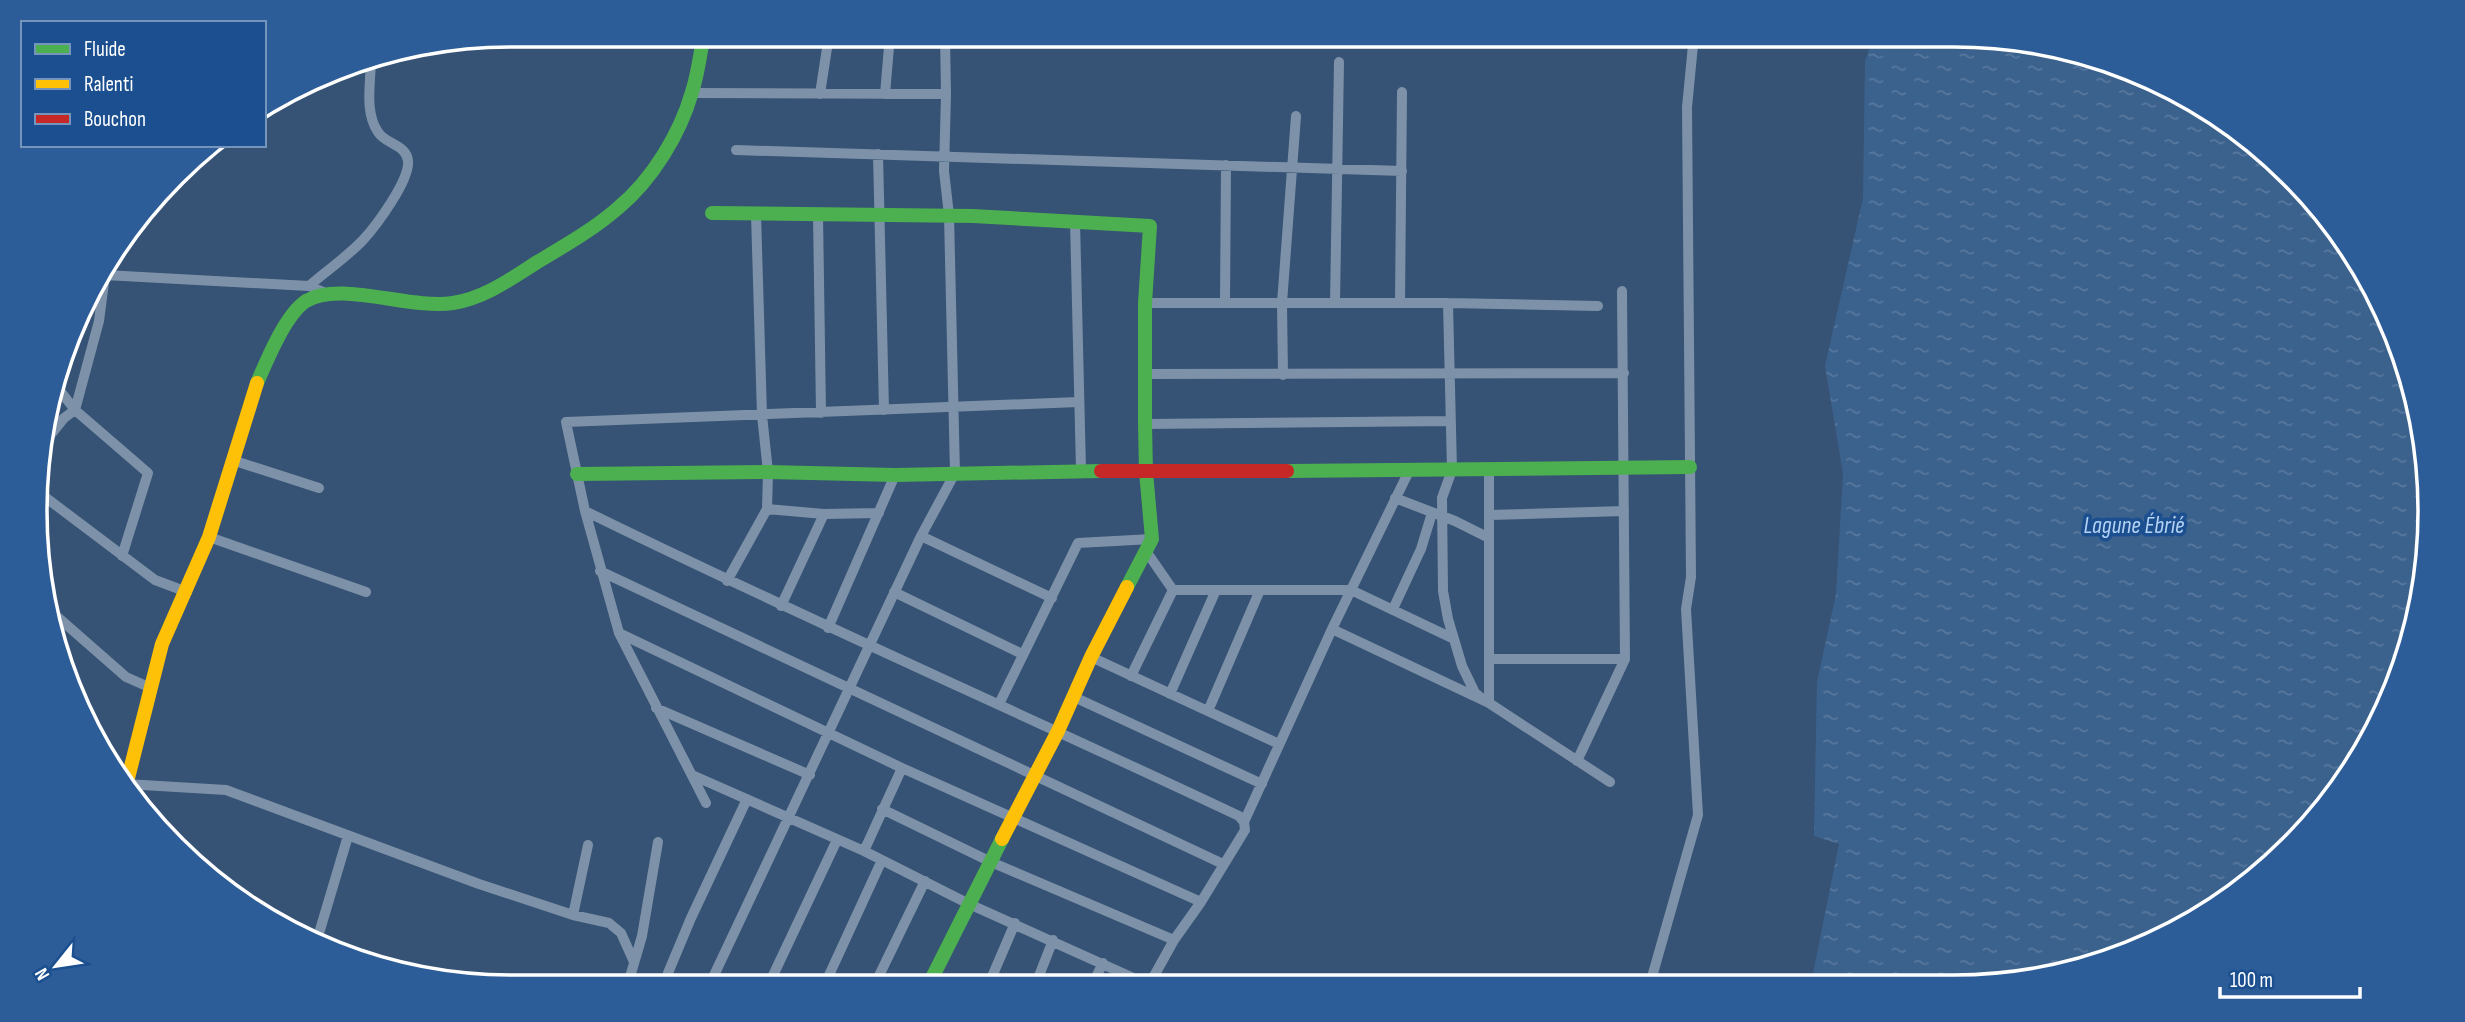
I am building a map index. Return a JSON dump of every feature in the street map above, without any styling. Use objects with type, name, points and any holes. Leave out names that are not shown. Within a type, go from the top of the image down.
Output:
[{"type":"street","points":[[129,774],[162,644],[209,537],[253,393],[267,359],[290,319],[304,302],[326,293],[409,303],[453,303],[492,290],[585,233],[620,207],[649,174],[671,142],[692,93],[702,47]]},
{"type":"street","points":[[820,94],[827,47]]},
{"type":"street","points":[[885,94],[889,47]]},
{"type":"street","points":[[714,975],[894,592],[955,473],[949,215],[944,156],[945,47]]},
{"type":"street","points":[[1653,975],[1698,815],[1686,609],[1691,577],[1687,107],[1693,47]]},
{"type":"street","points":[[1335,303],[1339,62]]},
{"type":"street","points":[[309,286],[363,240],[393,200],[406,174],[408,161],[404,150],[379,135],[370,116],[371,69]]},
{"type":"street","points":[[1401,303],[1402,92]]},
{"type":"street","points":[[692,93],[946,94]]},
{"type":"street","points":[[1283,375],[1282,303],[1296,116]]},
{"type":"street","points":[[736,150],[1402,171]]},
{"type":"street","points":[[878,154],[884,410]]},
{"type":"street","points":[[1225,303],[1226,165]]},
{"type":"street","points":[[712,213],[949,215],[1150,226],[1145,303],[1149,545],[1173,590]]},
{"type":"street","points":[[727,581],[766,509],[768,472],[762,415],[756,214]]},
{"type":"street","points":[[818,214],[821,413]]},
{"type":"street","points":[[1075,221],[1081,470]]},
{"type":"street","points":[[111,276],[309,286],[326,293]]},
{"type":"street","points":[[1577,761],[1625,659],[1622,291]]},
{"type":"street","points":[[54,430],[75,410],[99,321],[100,296]]},
{"type":"street","points":[[1145,303],[1598,306]]},
{"type":"street","points":[[1393,609],[1437,515],[1452,470],[1448,303]]},
{"type":"street","points":[[1145,374],[1624,373]]},
{"type":"street","points":[[62,394],[75,410],[148,473],[122,556]]},
{"type":"street","points":[[706,803],[619,633],[600,571],[566,422],[1078,402]]},
{"type":"street","points":[[1145,424],[1450,421]]},
{"type":"street","points":[[232,460],[319,488]]},
{"type":"street","points":[[577,474],[768,472],[895,475],[1081,470],[1409,471],[1690,467]]},
{"type":"street","points":[[1487,702],[1489,470]]},
{"type":"street","points":[[1155,975],[1244,830],[1244,822],[1279,744],[1409,471]]},
{"type":"street","points":[[828,628],[895,475]]},
{"type":"street","points":[[1395,498],[1489,538]]},
{"type":"street","points":[[47,499],[155,580],[187,592]]},
{"type":"street","points":[[766,509],[824,514],[879,513]]},
{"type":"street","points":[[585,511],[727,581],[1239,816],[1244,822]]},
{"type":"street","points":[[1489,515],[1624,511]]},
{"type":"street","points":[[781,606],[824,514]]},
{"type":"street","points":[[1437,515],[1443,591],[1454,639],[1475,693],[1610,782]]},
{"type":"street","points":[[921,536],[1052,598]]},
{"type":"street","points":[[209,537],[366,592]]},
{"type":"street","points":[[999,704],[1078,543],[1149,545]]},
{"type":"street","points":[[934,975],[1058,732],[1091,657],[1149,545]]},
{"type":"street","points":[[600,571],[1223,864]]},
{"type":"street","points":[[1173,590],[1351,590],[1454,639]]},
{"type":"street","points":[[1131,676],[1173,590]]},
{"type":"street","points":[[1170,694],[1216,590]]},
{"type":"street","points":[[1208,711],[1260,590]]},
{"type":"street","points":[[894,592],[1022,653]]},
{"type":"street","points":[[60,619],[126,677],[151,688]]},
{"type":"street","points":[[1332,629],[1487,702]]},
{"type":"street","points":[[619,633],[902,768],[1201,902]]},
{"type":"street","points":[[1091,657],[1279,744]]},
{"type":"street","points":[[1489,659],[1625,659]]},
{"type":"street","points":[[1074,697],[1262,784]]},
{"type":"street","points":[[656,708],[810,775]]},
{"type":"street","points":[[864,851],[902,768]]},
{"type":"street","points":[[692,775],[864,851],[969,904],[1128,975]]},
{"type":"street","points":[[137,786],[226,790],[479,884],[573,915],[609,923],[621,933],[634,962]]},
{"type":"street","points":[[668,975],[691,918],[747,799]]},
{"type":"street","points":[[882,809],[991,862],[1174,940]]},
{"type":"street","points":[[319,933],[348,836]]},
{"type":"street","points":[[773,975],[837,840]]},
{"type":"street","points":[[632,975],[642,936],[658,842]]},
{"type":"street","points":[[573,915],[588,845]]},
{"type":"street","points":[[829,975],[882,860]]},
{"type":"street","points":[[879,975],[925,881]]},
{"type":"street","points":[[993,975],[1015,923]]},
{"type":"street","points":[[1039,975],[1053,940]]},
{"type":"street","points":[[1097,975],[1103,963]]},
{"type":"water","name":"Lagune Ébrié","points":[[1870,47],[1984,48],[2044,56],[2103,72],[2131,83],[2186,109],[2212,125],[2260,162],[2282,183],[2303,205],[2340,253],[2370,306],[2382,334],[2402,391],[2409,421],[2418,511],[2409,601],[2393,660],[2382,688],[2356,743],[2340,769],[2303,817],[2282,839],[2260,860],[2212,897],[2159,927],[2131,939],[2074,959],[2044,966],[1984,974],[1813,975],[1839,844],[1814,836],[1817,682],[1836,594],[1843,474],[1825,366],[1863,198],[1865,61]]},
{"type":"traffic: fast","points":[[257,383],[284,327],[306,301],[320,295],[337,293],[417,303],[453,303],[465,300],[508,280],[609,216],[642,184],[672,140],[687,108],[702,47]]},
{"type":"traffic: fast","points":[[712,213],[973,216],[1150,226],[1145,303],[1145,424],[1152,539],[1127,587]]},
{"type":"traffic: fast","points":[[1287,471],[1690,467]]},
{"type":"traffic: fast","points":[[577,474],[768,472],[895,475],[1101,471]]},
{"type":"traffic: fast","points":[[934,975],[1002,839]]},
{"type":"traffic: slow","points":[[129,774],[162,644],[209,537],[257,383]]},
{"type":"traffic: slow","points":[[1002,839],[1058,731],[1091,657],[1127,587]]},
{"type":"traffic: jam","points":[[1101,471],[1287,471]]}]
